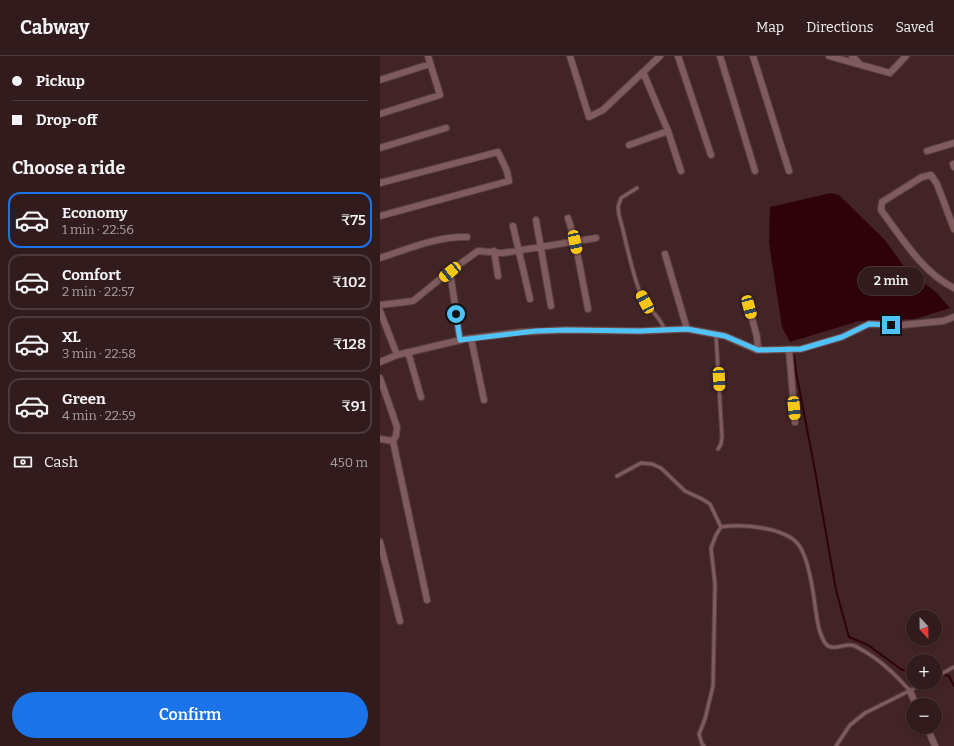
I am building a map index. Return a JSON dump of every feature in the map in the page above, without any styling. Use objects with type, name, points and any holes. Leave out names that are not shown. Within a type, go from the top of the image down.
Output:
[{"type":"street","points":[[380,114],[440,95],[428,56]]},
{"type":"street","points":[[570,56],[589,117],[603,110],[660,56]]},
{"type":"street","points":[[678,56],[711,155]]},
{"type":"street","points":[[720,56],[754,171]]},
{"type":"street","points":[[753,56],[789,172]]},
{"type":"street","points":[[829,56],[890,73],[906,56]]},
{"type":"street","points":[[852,56],[861,65]]},
{"type":"street","points":[[380,80],[430,64]]},
{"type":"street","points":[[643,72],[668,131],[681,171]]},
{"type":"street","points":[[380,148],[446,128]]},
{"type":"street","points":[[629,145],[668,131]]},
{"type":"street","points":[[927,151],[954,143]]},
{"type":"street","points":[[380,183],[498,152],[507,171],[509,181],[380,216]]},
{"type":"street","points":[[954,229],[937,184],[931,176],[922,177],[882,202],[880,206],[881,210],[929,272],[954,288]]},
{"type":"street","points":[[568,218],[575,242],[588,309]]},
{"type":"street","points":[[536,220],[551,306]]},
{"type":"street","points":[[513,226],[520,250],[530,299]]},
{"type":"street","points":[[380,258],[435,240],[467,237]]},
{"type":"street","points":[[380,305],[413,301],[478,251],[494,251],[503,253],[596,238]]},
{"type":"street","points":[[494,251],[498,276]]},
{"type":"street","points":[[665,254],[687,329]]},
{"type":"street","points":[[450,272],[460,340]]},
{"type":"street","points":[[749,307],[757,337],[758,350]]},
{"type":"street","points":[[380,311],[396,355]]},
{"type":"street","points":[[380,362],[396,355],[471,338],[521,332],[566,330],[640,331],[687,329],[725,336],[758,350],[801,349],[842,337],[869,324],[902,325],[943,320],[954,317]]},
{"type":"street","points":[[471,338],[484,400]]},
{"type":"street","points":[[789,349],[795,422]]},
{"type":"street","points":[[408,352],[421,397]]},
{"type":"street","points":[[380,378],[397,427],[396,436],[392,441]]},
{"type":"street","points":[[380,439],[392,441]]},
{"type":"street","points":[[392,441],[427,600]]},
{"type":"street","points":[[380,542],[383,565],[400,622]]},
{"type":"street","points":[[910,691],[913,698]]},
{"type":"street","points":[[930,734],[935,746]]},
{"type":"lane","points":[[637,188],[621,198],[618,207],[619,214],[641,295],[648,306],[662,322],[665,330]]},
{"type":"lane","points":[[716,335],[722,437],[721,444],[718,449]]},
{"type":"lane","points":[[617,476],[641,463],[652,464],[661,468],[685,491],[710,504],[721,527]]},
{"type":"lane","points":[[704,746],[699,734],[713,679],[714,584],[711,548],[721,527],[732,525],[770,530],[791,537],[799,545],[808,568],[819,627],[826,644],[832,648],[851,645],[870,654],[893,671],[910,691],[865,713],[850,724],[836,746]]},
{"type":"lane","points":[[942,674],[954,667]]},
{"type":"shaded area","points":[[831,193],[839,195],[885,240],[908,272],[935,291],[950,308],[915,319],[859,321],[790,342],[782,327],[769,243],[770,207]]},
{"type":"waterway","points":[[794,355],[836,590],[849,637],[868,645],[902,670],[906,670]]},
{"type":"waterway","points":[[942,674],[949,676],[954,686]]},
{"type":"route","points":[[456,314],[460,340],[536,331],[640,331],[687,329],[725,336],[756,350],[801,349],[842,337],[869,324],[891,325]]}]
